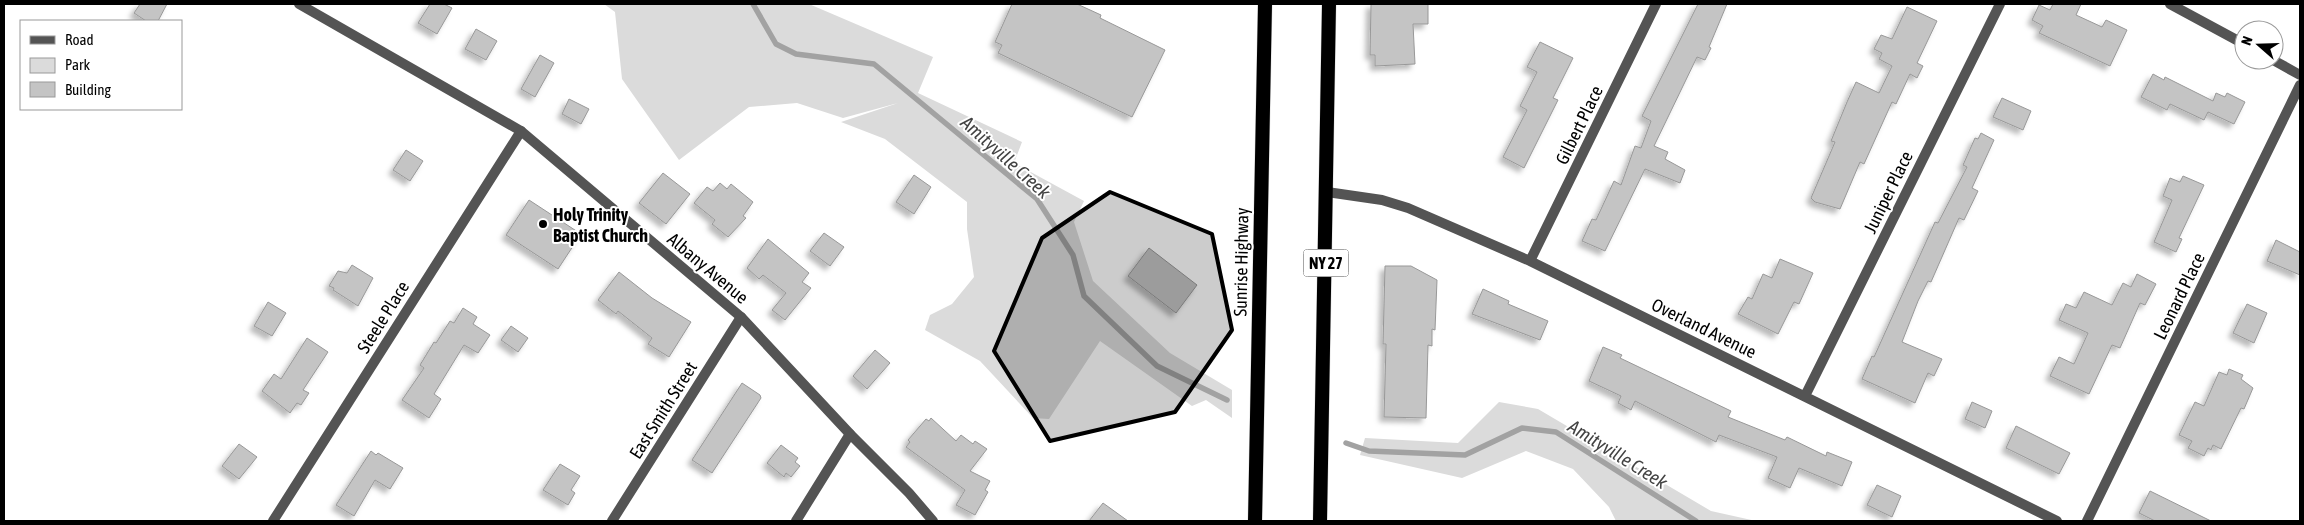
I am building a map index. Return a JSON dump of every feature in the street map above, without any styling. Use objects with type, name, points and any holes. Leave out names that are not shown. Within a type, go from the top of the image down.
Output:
[{"type":"highway","name":"Sunrise Highway","points":[[1256,521],[1265,4]]},
{"type":"highway","name":"NY 27","points":[[1320,521],[1329,4]]},
{"type":"street","name":"Albany Avenue","points":[[299,4],[520,131],[741,317],[850,434],[909,493],[933,521]]},
{"type":"street","name":"Gilbert Place","points":[[1530,262],[1656,4]]},
{"type":"street","name":"Juniper Place","points":[[1805,396],[2000,4]]},
{"type":"street","points":[[2170,4],[2234,39]]},
{"type":"street","points":[[2284,66],[2300,75]]},
{"type":"street","name":"Leonard Place","points":[[2086,521],[2300,85]]},
{"type":"street","name":"Steele Place","points":[[273,521],[520,131]]},
{"type":"street","name":"Overland Avenue","points":[[1327,192],[1382,200],[1408,208],[1530,262],[2057,521]]},
{"type":"street","name":"East Smith Street","points":[[612,521],[741,317]]},
{"type":"street","points":[[796,521],[850,434]]},
{"type":"highlighted area","points":[[1110,192],[1212,234],[1232,330],[1175,412],[1050,441],[994,351],[1042,238]]},
{"type":"green space","points":[[604,4],[809,4],[933,57],[918,93],[1022,142],[1014,163],[1084,201],[1074,222],[1093,281],[1170,353],[1232,390],[1232,418],[1206,400],[1192,406],[1100,341],[1049,419],[1033,418],[980,361],[925,330],[930,315],[952,304],[974,277],[967,229],[967,202],[885,139],[841,122],[898,103],[843,118],[797,103],[749,107],[679,160],[622,79],[615,12]]},
{"type":"green space","points":[[1499,402],[1538,409],[1711,511],[1756,521],[1616,521],[1609,507],[1573,469],[1526,451],[1462,478],[1360,455],[1365,438],[1458,443]]},
{"type":"building","points":[[140,4],[167,4],[159,20],[144,20],[134,13]]},
{"type":"building","points":[[430,4],[444,4],[452,8],[437,34],[418,23]]},
{"type":"building","points":[[1012,4],[1077,4],[1101,15],[1100,18],[1165,50],[1132,117],[998,53],[1002,45],[995,42]]},
{"type":"building","points":[[1371,4],[1428,4],[1428,24],[1413,24],[1415,64],[1375,66],[1375,55],[1370,55]]},
{"type":"building","points":[[1698,4],[1727,4],[1705,60],[1697,57],[1654,146],[1668,152],[1665,159],[1685,170],[1680,183],[1645,169],[1605,251],[1582,241],[1592,219],[1596,220],[1614,181],[1621,185],[1635,146],[1641,148],[1651,121],[1642,116]]},
{"type":"building","points":[[2053,4],[2081,4],[2076,15],[2102,27],[2106,20],[2127,30],[2110,66],[2039,33],[2043,26],[2032,20],[2039,5],[2050,10]]},
{"type":"building","points":[[1907,7],[1937,21],[1917,63],[1923,66],[1917,78],[1910,74],[1896,104],[1892,102],[1864,164],[1860,162],[1840,209],[1815,202],[1811,198],[1835,142],[1831,141],[1856,82],[1879,93],[1892,66],[1879,59],[1882,53],[1874,49],[1881,35],[1892,39]]},
{"type":"building","points":[[476,29],[497,41],[486,60],[465,49]]},
{"type":"building","points":[[1540,42],[1573,58],[1553,98],[1558,100],[1524,168],[1503,157],[1527,110],[1520,106],[1537,72],[1527,67]]},
{"type":"building","points":[[540,55],[554,63],[535,97],[521,89]]},
{"type":"building","points":[[2153,74],[2164,80],[2165,77],[2213,101],[2216,93],[2225,97],[2227,93],[2245,102],[2234,124],[2208,112],[2204,120],[2170,104],[2167,110],[2141,97]]},
{"type":"building","points":[[2002,98],[2031,111],[2023,130],[1993,117]]},
{"type":"building","points":[[569,99],[589,109],[581,124],[562,114]]},
{"type":"building","points":[[1981,133],[1994,140],[1972,188],[1978,191],[1964,220],[1959,218],[1931,282],[1928,281],[1918,301],[1902,342],[1942,359],[1934,376],[1928,373],[1915,403],[1862,379],[1872,356],[1874,357],[1935,222],[1938,223],[1967,167],[1963,165],[1975,138],[1978,139]]},
{"type":"building","points":[[406,150],[423,161],[410,181],[393,170]]},
{"type":"building","points":[[663,173],[690,194],[666,224],[639,203]]},
{"type":"building","points":[[914,175],[931,187],[914,214],[896,202]]},
{"type":"building","points":[[2183,176],[2204,185],[2179,238],[2182,239],[2176,252],[2154,242],[2172,200],[2163,196],[2170,178],[2180,182]]},
{"type":"building","points":[[720,183],[727,189],[731,184],[753,202],[743,216],[746,218],[728,237],[712,224],[715,220],[694,203],[707,187],[713,191]]},
{"type":"building","points":[[529,200],[581,234],[558,269],[506,235]]},
{"type":"building","points":[[824,233],[844,247],[830,266],[810,251]]},
{"type":"building","points":[[768,239],[809,273],[802,282],[811,288],[785,320],[772,310],[786,293],[763,275],[759,279],[747,268]]},
{"type":"building","points":[[2276,240],[2300,252],[2300,275],[2267,261]]},
{"type":"building","points":[[1149,248],[1197,285],[1176,313],[1128,276]]},
{"type":"building","points":[[1780,259],[1813,273],[1799,304],[1794,302],[1778,334],[1738,314],[1748,297],[1752,299],[1763,274],[1772,278]]},
{"type":"building","points":[[352,265],[373,278],[358,306],[329,286],[338,271],[347,273]]},
{"type":"building","points":[[1385,266],[1411,266],[1437,280],[1435,330],[1432,329],[1432,346],[1428,345],[1426,418],[1384,417],[1386,344],[1383,344]]},
{"type":"building","points":[[619,272],[652,298],[691,322],[669,357],[648,344],[652,338],[618,311],[616,314],[598,300]]},
{"type":"building","points":[[2137,274],[2156,284],[2145,305],[2140,303],[2120,348],[2112,345],[2089,394],[2050,376],[2059,357],[2074,364],[2088,333],[2059,320],[2066,304],[2076,308],[2084,292],[2112,305],[2123,283],[2131,287]]},
{"type":"building","points":[[1483,289],[1509,301],[1508,304],[1548,321],[1540,340],[1472,314]]},
{"type":"building","points":[[268,302],[286,313],[272,336],[254,326]]},
{"type":"building","points":[[2247,304],[2267,313],[2254,343],[2233,333]]},
{"type":"building","points":[[463,308],[477,317],[473,324],[490,335],[478,353],[464,345],[434,394],[441,399],[429,418],[402,400],[424,368],[420,365],[434,342],[436,343],[450,321],[454,323]]},
{"type":"building","points":[[511,326],[528,338],[518,352],[501,340]]},
{"type":"building","points":[[307,338],[328,352],[303,390],[309,393],[301,405],[297,403],[290,413],[262,391],[274,374],[281,379]]},
{"type":"building","points":[[1603,347],[1622,355],[1620,358],[1731,411],[1728,417],[1785,440],[1787,437],[1826,456],[1827,452],[1852,462],[1842,486],[1799,468],[1790,488],[1768,478],[1777,457],[1719,435],[1716,442],[1635,401],[1631,410],[1618,403],[1621,396],[1589,381]]},
{"type":"building","points":[[875,350],[890,363],[867,389],[853,376]]},
{"type":"building","points":[[2229,369],[2243,375],[2241,379],[2253,388],[2244,409],[2241,408],[2221,449],[2213,445],[2211,450],[2208,448],[2204,456],[2188,448],[2192,441],[2179,435],[2195,402],[2204,406],[2219,372],[2227,375]]},
{"type":"building","points":[[742,383],[760,395],[761,398],[712,473],[692,460]]},
{"type":"building","points":[[1972,402],[1992,411],[1985,428],[1965,419]]},
{"type":"building","points":[[931,418],[956,441],[961,435],[973,444],[975,441],[987,449],[970,471],[990,481],[985,490],[988,492],[975,515],[956,505],[965,490],[906,447],[910,442],[908,440],[926,419],[929,421]]},
{"type":"building","points":[[2016,426],[2070,453],[2059,474],[2006,448]]},
{"type":"building","points":[[239,444],[257,457],[239,479],[222,466]]},
{"type":"building","points":[[781,445],[798,458],[795,462],[800,466],[791,477],[786,473],[784,477],[767,463]]},
{"type":"building","points":[[371,451],[376,455],[378,453],[403,468],[390,489],[375,480],[354,516],[336,505]]},
{"type":"building","points":[[560,464],[580,476],[571,490],[575,493],[568,505],[543,490]]},
{"type":"building","points":[[1877,485],[1901,496],[1892,517],[1867,505]]},
{"type":"building","points":[[2150,491],[2211,521],[2155,521],[2139,513]]},
{"type":"building","points":[[1103,503],[1128,521],[1089,521]]},
{"type":"waterway","name":"Amityville Creek","points":[[753,4],[776,44],[796,54],[874,64],[1037,199],[1073,255],[1084,296],[1157,366],[1227,400]]},
{"type":"waterway","name":"Amityville Creek","points":[[1346,443],[1369,451],[1465,455],[1522,428],[1556,432],[1696,521]]},
{"type":"place","name":"Holy Trinity Baptist Church","points":[[543,224]]}]
